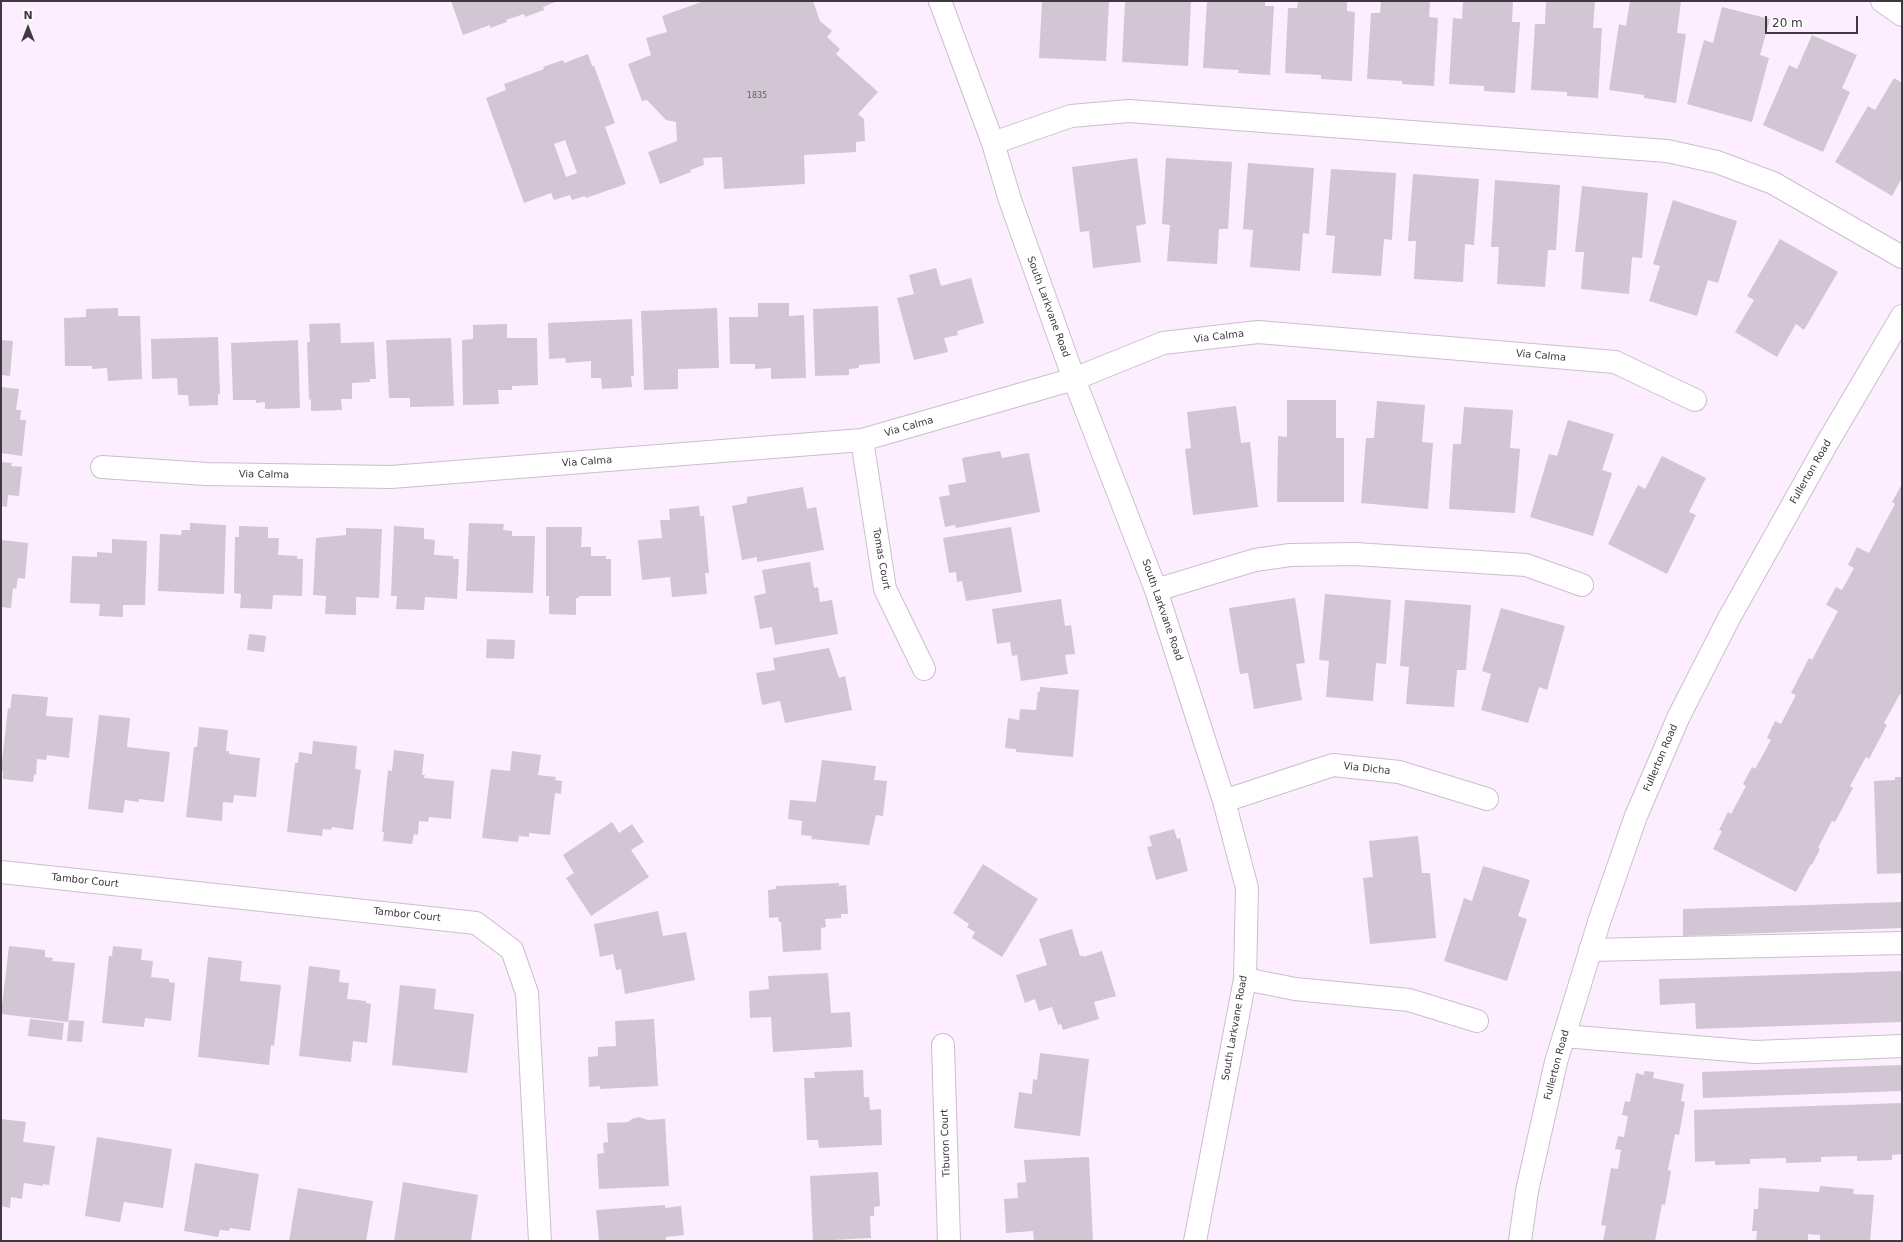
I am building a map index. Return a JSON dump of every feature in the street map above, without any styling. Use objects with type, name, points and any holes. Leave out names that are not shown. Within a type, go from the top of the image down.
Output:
[{"type":"street","name":"South Larkvane Road","points":[[940,1],[993,143],[1010,200],[1074,379],[1156,590],[1224,801],[1247,888],[1245,979],[1195,1241]]},
{"type":"street","points":[[1882,1],[1902,14]]},
{"type":"street","points":[[993,143],[1071,116],[1129,112],[1667,151],[1717,162],[1773,183],[1902,257]]},
{"type":"street","name":"Fullerton Road","points":[[1520,1241],[1529,1184],[1556,1062],[1590,950],[1636,816],[1679,716],[1728,620],[1826,445],[1902,316]]},
{"type":"street","name":"Via Calma","points":[[102,468],[206,474],[390,477],[862,440],[1074,379],[1163,344],[1258,332],[1615,362],[1695,400]]},
{"type":"street","name":"Tomas Court","points":[[862,440],[885,589],[924,669]]},
{"type":"street","points":[[1156,590],[1255,560],[1290,555],[1355,554],[1526,565],[1582,585]]},
{"type":"street","name":"Via Dicha","points":[[1224,801],[1333,765],[1399,772],[1487,799]]},
{"type":"street","name":"Tambor Court","points":[[1,872],[476,923],[512,950],[527,993],[540,1241]]},
{"type":"street","points":[[1590,950],[1902,943]]},
{"type":"street","points":[[1245,979],[1295,989],[1409,1000],[1477,1022]]},
{"type":"street","points":[[1564,1036],[1755,1052],[1902,1046]]},
{"type":"street","name":"Tiburon Court","points":[[943,1045],[948,1241]]},
{"type":"building","points":[[451,1],[558,1],[543,7],[544,10],[525,17],[524,14],[506,20],[507,22],[490,28],[490,25],[463,35]]},
{"type":"building","points":[[704,1],[813,1],[820,21],[832,31],[827,37],[840,49],[836,54],[878,92],[858,114],[864,119],[865,141],[856,142],[856,152],[804,155],[805,184],[724,189],[722,157],[703,158],[704,165],[690,170],[691,172],[660,184],[648,152],[677,141],[676,122],[666,120],[647,100],[642,101],[628,64],[651,55],[646,38],[667,32],[662,16]]},
{"type":"building","points":[[1042,1],[1109,1],[1106,61],[1039,58]]},
{"type":"building","points":[[1125,1],[1191,1],[1188,66],[1122,62]]},
{"type":"building","points":[[1207,1],[1265,1],[1265,6],[1274,6],[1270,75],[1238,73],[1239,70],[1203,68]]},
{"type":"building","points":[[1298,1],[1347,1],[1347,11],[1355,12],[1352,81],[1321,79],[1321,75],[1285,73],[1288,8],[1297,8]]},
{"type":"building","points":[[1381,1],[1430,1],[1429,17],[1438,18],[1434,86],[1402,84],[1402,81],[1367,79],[1371,13],[1380,13]]},
{"type":"building","points":[[1463,1],[1513,1],[1512,22],[1520,22],[1515,93],[1484,91],[1484,86],[1449,84],[1453,18],[1462,19]]},
{"type":"building","points":[[1546,1],[1595,1],[1593,28],[1602,28],[1598,98],[1567,96],[1567,92],[1531,90],[1535,24],[1545,24]]},
{"type":"building","points":[[1630,1],[1681,1],[1677,33],[1686,34],[1676,103],[1644,98],[1644,95],[1609,90],[1619,24],[1626,26]]},
{"type":"building","points":[[1722,7],[1770,19],[1760,55],[1769,58],[1752,122],[1687,104],[1704,40],[1713,43]]},
{"type":"building","points":[[1812,35],[1857,55],[1842,88],[1850,92],[1823,152],[1763,125],[1789,65],[1797,69]]},
{"type":"building","points":[[588,54],[592,66],[594,66],[615,123],[605,127],[626,184],[586,198],[585,196],[572,200],[570,195],[554,200],[551,193],[524,203],[486,98],[506,90],[504,84],[563,60],[564,63]],"holes":[[[565,140],[577,173],[566,177],[554,144]]]},
{"type":"building","points":[[1894,78],[1902,83],[1902,178],[1892,196],[1835,162],[1868,106],[1875,110]]},
{"type":"building","points":[[1137,158],[1146,224],[1136,226],[1141,262],[1093,268],[1089,231],[1080,232],[1072,167]]},
{"type":"building","points":[[1166,158],[1232,162],[1228,229],[1219,229],[1217,264],[1167,261],[1170,225],[1162,224]]},
{"type":"building","points":[[1248,163],[1314,168],[1309,234],[1303,233],[1300,271],[1250,267],[1253,230],[1243,229]]},
{"type":"building","points":[[1331,169],[1396,173],[1392,240],[1384,239],[1381,276],[1332,273],[1335,236],[1326,235]]},
{"type":"building","points":[[1413,174],[1479,179],[1474,245],[1465,244],[1463,282],[1414,279],[1416,241],[1408,241]]},
{"type":"building","points":[[1495,180],[1560,185],[1556,250],[1548,250],[1545,287],[1497,284],[1499,247],[1491,247]]},
{"type":"building","points":[[1582,186],[1648,193],[1642,258],[1632,257],[1629,294],[1581,289],[1584,252],[1575,252]]},
{"type":"building","points":[[1673,200],[1737,221],[1718,283],[1708,280],[1697,316],[1649,301],[1660,266],[1653,264]]},
{"type":"building","points":[[1780,239],[1838,272],[1804,330],[1796,324],[1777,357],[1735,332],[1754,300],[1747,296]]},
{"type":"building","points":[[936,268],[941,286],[971,278],[984,323],[957,331],[958,335],[944,338],[948,352],[914,360],[897,298],[914,294],[909,275]]},
{"type":"building","points":[[758,303],[789,303],[789,316],[804,315],[806,378],[771,379],[771,368],[755,369],[755,364],[730,364],[729,317],[758,317]]},
{"type":"building","points":[[878,306],[880,363],[859,365],[859,368],[849,369],[849,375],[815,376],[813,309]]},
{"type":"building","points":[[118,308],[118,316],[140,316],[142,379],[108,381],[107,368],[92,369],[92,366],[65,366],[64,318],[86,317],[86,309]]},
{"type":"building","points":[[717,308],[719,368],[678,369],[678,389],[644,390],[641,311]]},
{"type":"building","points":[[632,319],[634,376],[631,376],[632,387],[602,389],[601,378],[591,378],[591,361],[566,363],[565,358],[549,359],[548,323]]},
{"type":"building","points":[[340,323],[341,343],[374,342],[376,379],[370,379],[370,382],[352,383],[352,399],[341,399],[342,410],[311,411],[311,399],[309,400],[307,342],[310,342],[309,324]]},
{"type":"building","points":[[507,324],[507,338],[537,338],[538,385],[512,386],[512,390],[498,390],[499,404],[463,405],[462,340],[473,339],[473,325]]},
{"type":"building","points":[[218,337],[220,394],[218,394],[218,405],[189,406],[188,395],[178,395],[177,378],[152,379],[151,339]]},
{"type":"building","points":[[451,338],[454,406],[410,407],[410,398],[389,398],[386,340]]},
{"type":"building","points":[[1,340],[13,341],[10,376],[1,375]]},
{"type":"building","points":[[298,340],[300,408],[265,409],[265,402],[256,403],[256,400],[233,400],[231,343]]},
{"type":"building","points":[[1,387],[19,389],[16,410],[21,410],[20,420],[26,420],[22,456],[1,453]]},
{"type":"building","points":[[1287,400],[1336,400],[1336,438],[1344,438],[1344,502],[1277,502],[1278,436],[1287,437]]},
{"type":"building","points":[[1377,401],[1425,405],[1422,442],[1433,443],[1428,509],[1361,503],[1366,438],[1374,438]]},
{"type":"building","points":[[1236,406],[1241,443],[1250,442],[1258,507],[1193,515],[1185,449],[1191,448],[1187,412]]},
{"type":"building","points":[[1464,407],[1513,410],[1510,448],[1520,449],[1515,513],[1449,509],[1453,444],[1461,444]]},
{"type":"building","points":[[1568,420],[1614,434],[1602,470],[1612,473],[1593,536],[1530,517],[1549,454],[1557,456]]},
{"type":"building","points":[[1000,451],[1002,458],[1029,453],[1040,512],[956,528],[955,525],[945,527],[939,497],[950,495],[948,485],[966,482],[962,458]]},
{"type":"building","points":[[1662,456],[1706,478],[1689,512],[1696,515],[1667,574],[1608,544],[1638,485],[1645,489]]},
{"type":"building","points":[[1,462],[12,463],[11,466],[22,467],[19,496],[8,495],[7,507],[1,506]]},
{"type":"building","points":[[1902,484],[1902,695],[1900,694],[1884,723],[1887,725],[1869,759],[1866,757],[1850,786],[1853,788],[1835,822],[1832,821],[1818,848],[1820,849],[1812,865],[1811,864],[1796,892],[1713,849],[1722,831],[1719,830],[1728,812],[1731,814],[1746,786],[1743,784],[1752,767],[1755,769],[1771,740],[1767,738],[1775,721],[1781,724],[1796,695],[1791,693],[1809,658],[1812,660],[1838,611],[1826,605],[1836,587],[1842,590],[1854,568],[1848,565],[1857,547],[1869,553],[1895,504],[1892,502]]},
{"type":"building","points":[[803,487],[807,509],[816,507],[824,550],[757,562],[757,557],[742,560],[732,506],[747,503],[747,497]]},
{"type":"building","points":[[699,506],[700,516],[704,516],[709,573],[705,573],[707,594],[672,597],[670,577],[642,580],[638,540],[662,538],[660,520],[670,520],[669,509]]},
{"type":"building","points":[[190,523],[226,525],[224,594],[158,591],[160,534],[181,535],[182,530],[190,530]]},
{"type":"building","points":[[469,523],[504,524],[503,530],[512,531],[512,536],[535,536],[533,593],[466,591]]},
{"type":"building","points":[[239,526],[268,527],[268,538],[279,538],[278,555],[297,556],[297,559],[303,559],[302,596],[273,595],[272,609],[240,608],[241,594],[234,593],[235,537],[239,537]]},
{"type":"building","points":[[394,526],[424,528],[424,539],[435,540],[434,555],[453,556],[453,559],[459,559],[457,599],[425,597],[424,610],[396,609],[397,596],[391,596]]},
{"type":"building","points":[[546,527],[582,527],[581,547],[591,547],[591,556],[606,556],[606,559],[611,559],[611,596],[579,596],[579,598],[576,598],[576,615],[549,614],[549,596],[546,596]]},
{"type":"building","points":[[1011,527],[1022,592],[966,601],[962,581],[957,582],[956,572],[949,573],[943,538]]},
{"type":"building","points":[[346,528],[382,529],[379,598],[356,597],[356,615],[325,614],[326,596],[313,595],[316,538],[346,535]]},
{"type":"building","points":[[112,539],[147,541],[145,605],[123,605],[123,617],[99,616],[100,604],[70,603],[72,556],[97,557],[97,552],[112,553]]},
{"type":"building","points":[[1,540],[28,543],[25,579],[18,578],[16,589],[13,588],[11,608],[1,607]]},
{"type":"building","points":[[810,562],[814,588],[818,587],[820,602],[832,600],[838,634],[775,645],[772,627],[760,629],[754,596],[766,593],[762,570]]},
{"type":"building","points":[[1325,594],[1391,600],[1386,664],[1376,663],[1373,701],[1326,697],[1329,661],[1319,660]]},
{"type":"building","points":[[1295,598],[1305,663],[1296,664],[1302,700],[1254,709],[1248,673],[1240,674],[1229,608]]},
{"type":"building","points":[[1061,599],[1065,626],[1071,625],[1075,654],[1065,655],[1068,674],[1021,681],[1017,655],[1012,656],[1010,642],[997,644],[992,609]]},
{"type":"building","points":[[1405,600],[1471,605],[1466,670],[1457,670],[1454,707],[1406,704],[1409,667],[1400,666]]},
{"type":"building","points":[[1501,608],[1565,626],[1547,690],[1539,687],[1528,723],[1481,710],[1491,674],[1482,671]]},
{"type":"building","points":[[249,634],[266,636],[264,652],[247,650]]},
{"type":"building","points":[[487,639],[515,640],[514,659],[486,658]]},
{"type":"building","points":[[829,648],[839,678],[845,676],[852,710],[785,723],[780,701],[762,705],[756,673],[775,670],[773,658]]},
{"type":"building","points":[[1040,687],[1079,690],[1073,757],[1016,752],[1016,749],[1005,748],[1008,718],[1019,720],[1020,709],[1036,710],[1038,691],[1040,692]]},
{"type":"building","points":[[12,694],[48,697],[46,716],[73,718],[69,758],[47,755],[46,760],[37,759],[36,775],[34,774],[33,782],[3,779],[3,771],[1,771],[8,708],[10,709]]},
{"type":"building","points":[[99,715],[130,718],[127,747],[170,752],[164,802],[139,799],[139,802],[125,800],[123,813],[88,809]]},
{"type":"building","points":[[199,727],[228,730],[226,751],[229,751],[229,754],[260,758],[256,797],[234,795],[233,803],[223,802],[222,821],[186,817],[194,747],[197,747]]},
{"type":"building","points":[[313,741],[357,746],[355,769],[361,770],[353,830],[332,827],[331,830],[323,829],[322,836],[287,832],[295,763],[298,763],[299,752],[312,754]]},
{"type":"building","points":[[394,750],[424,754],[422,775],[425,775],[424,778],[454,781],[451,819],[429,817],[428,822],[419,821],[418,835],[414,834],[412,844],[383,841],[384,832],[382,832],[388,770],[392,771]]},
{"type":"building","points":[[512,751],[541,755],[538,775],[556,777],[555,780],[562,781],[561,794],[555,793],[550,835],[529,833],[529,837],[519,836],[518,842],[482,838],[491,769],[510,771]]},
{"type":"building","points":[[822,760],[876,766],[874,780],[887,781],[883,816],[876,815],[869,845],[811,839],[812,836],[801,835],[802,821],[788,819],[790,800],[816,802]]},
{"type":"building","points":[[1895,777],[1902,777],[1902,873],[1877,874],[1874,781],[1895,780]]},
{"type":"building","points":[[612,822],[619,833],[632,824],[644,842],[631,850],[649,877],[591,916],[566,878],[574,873],[563,855]]},
{"type":"building","points":[[1174,829],[1177,839],[1180,838],[1188,871],[1156,880],[1147,847],[1152,846],[1149,836]]},
{"type":"building","points":[[1418,836],[1422,873],[1430,873],[1436,938],[1370,944],[1363,878],[1373,877],[1369,841]]},
{"type":"building","points":[[983,864],[1038,899],[1002,957],[972,938],[975,932],[967,927],[969,924],[953,913]]},
{"type":"building","points":[[1483,866],[1530,880],[1518,916],[1527,919],[1507,981],[1444,961],[1464,898],[1472,901]]},
{"type":"building","points":[[839,883],[839,886],[846,885],[848,914],[841,914],[841,918],[825,919],[826,927],[821,928],[821,950],[783,952],[781,922],[779,922],[778,917],[769,918],[768,890],[776,889],[776,886]]},
{"type":"building","points":[[1902,902],[1902,928],[1683,936],[1683,909]]},
{"type":"building","points":[[658,911],[663,936],[686,932],[695,980],[625,994],[621,969],[616,970],[613,954],[600,957],[594,924]]},
{"type":"building","points":[[1072,929],[1080,956],[1083,955],[1083,957],[1102,951],[1116,996],[1094,1002],[1099,1019],[1063,1030],[1061,1024],[1058,1025],[1052,1007],[1039,1011],[1035,999],[1025,1003],[1016,975],[1047,965],[1039,939]]},
{"type":"building","points":[[9,946],[45,950],[45,957],[53,958],[52,961],[75,963],[68,1022],[1,1014]]},
{"type":"building","points":[[113,946],[142,949],[141,960],[153,961],[151,977],[169,979],[169,982],[175,983],[171,1021],[145,1018],[144,1027],[102,1023],[109,956],[112,956]]},
{"type":"building","points":[[208,957],[242,961],[240,981],[281,985],[274,1046],[271,1045],[269,1065],[198,1057]]},
{"type":"building","points":[[309,966],[340,970],[339,982],[349,983],[347,999],[366,1001],[366,1003],[371,1004],[367,1043],[353,1041],[351,1062],[299,1056]]},
{"type":"building","points":[[1902,971],[1902,1022],[1696,1029],[1695,1003],[1660,1005],[1659,979]]},
{"type":"building","points":[[828,973],[831,1013],[850,1012],[852,1047],[773,1052],[771,1017],[750,1018],[749,991],[769,989],[768,976]]},
{"type":"building","points":[[400,985],[436,989],[434,1009],[474,1014],[467,1073],[392,1065]]},
{"type":"building","points":[[30,1019],[64,1023],[62,1040],[28,1036]]},
{"type":"building","points":[[654,1019],[658,1086],[600,1089],[600,1086],[589,1087],[588,1057],[598,1056],[598,1047],[616,1046],[615,1021]]},
{"type":"building","points":[[69,1020],[84,1021],[82,1042],[67,1041]]},
{"type":"building","points":[[1040,1053],[1089,1059],[1080,1136],[1014,1128],[1019,1092],[1032,1094],[1033,1079],[1037,1080]]},
{"type":"building","points":[[1902,1065],[1902,1091],[1703,1098],[1702,1072]]},
{"type":"building","points":[[863,1070],[864,1097],[869,1097],[870,1110],[881,1109],[882,1145],[819,1148],[818,1140],[807,1140],[804,1078],[815,1078],[814,1072]]},
{"type":"building","points":[[1644,1071],[1654,1072],[1653,1078],[1684,1084],[1681,1101],[1685,1102],[1679,1135],[1675,1134],[1668,1170],[1671,1171],[1665,1205],[1662,1204],[1655,1241],[1603,1241],[1606,1226],[1601,1225],[1611,1168],[1618,1169],[1621,1150],[1615,1149],[1618,1136],[1624,1137],[1628,1116],[1622,1115],[1625,1101],[1630,1102],[1636,1073],[1644,1075]]},
{"type":"building","points":[[1902,1103],[1902,1154],[1892,1155],[1892,1160],[1857,1161],[1857,1156],[1821,1157],[1821,1162],[1786,1163],[1786,1158],[1750,1159],[1750,1164],[1715,1165],[1715,1161],[1695,1162],[1694,1110]]},
{"type":"building","points":[[639,1117],[648,1120],[665,1119],[669,1186],[599,1189],[597,1154],[604,1153],[603,1143],[608,1142],[607,1123],[628,1122]]},
{"type":"building","points":[[1,1119],[26,1122],[23,1142],[55,1146],[49,1185],[43,1184],[43,1186],[24,1183],[22,1199],[11,1197],[10,1208],[1,1206]]},
{"type":"building","points":[[97,1137],[172,1149],[163,1208],[124,1202],[120,1222],[85,1216]]},
{"type":"building","points":[[1089,1157],[1093,1241],[1034,1241],[1033,1231],[1006,1233],[1004,1199],[1018,1198],[1017,1183],[1026,1182],[1024,1160]]},
{"type":"building","points":[[195,1163],[259,1174],[250,1231],[230,1228],[229,1231],[220,1230],[218,1237],[184,1231]]},
{"type":"building","points":[[878,1172],[880,1206],[874,1207],[874,1216],[870,1216],[871,1238],[813,1241],[810,1176]]},
{"type":"building","points":[[403,1182],[478,1195],[471,1241],[394,1241]]},
{"type":"building","points":[[1820,1186],[1854,1189],[1853,1194],[1874,1195],[1870,1241],[1820,1241],[1820,1235],[1808,1234],[1808,1241],[1756,1241],[1757,1231],[1752,1231],[1754,1209],[1758,1209],[1759,1188],[1819,1192]]},
{"type":"building","points":[[298,1188],[373,1201],[366,1241],[289,1241]]},
{"type":"building","points":[[665,1205],[665,1208],[681,1206],[684,1235],[666,1237],[666,1241],[599,1240],[596,1210]]}]
